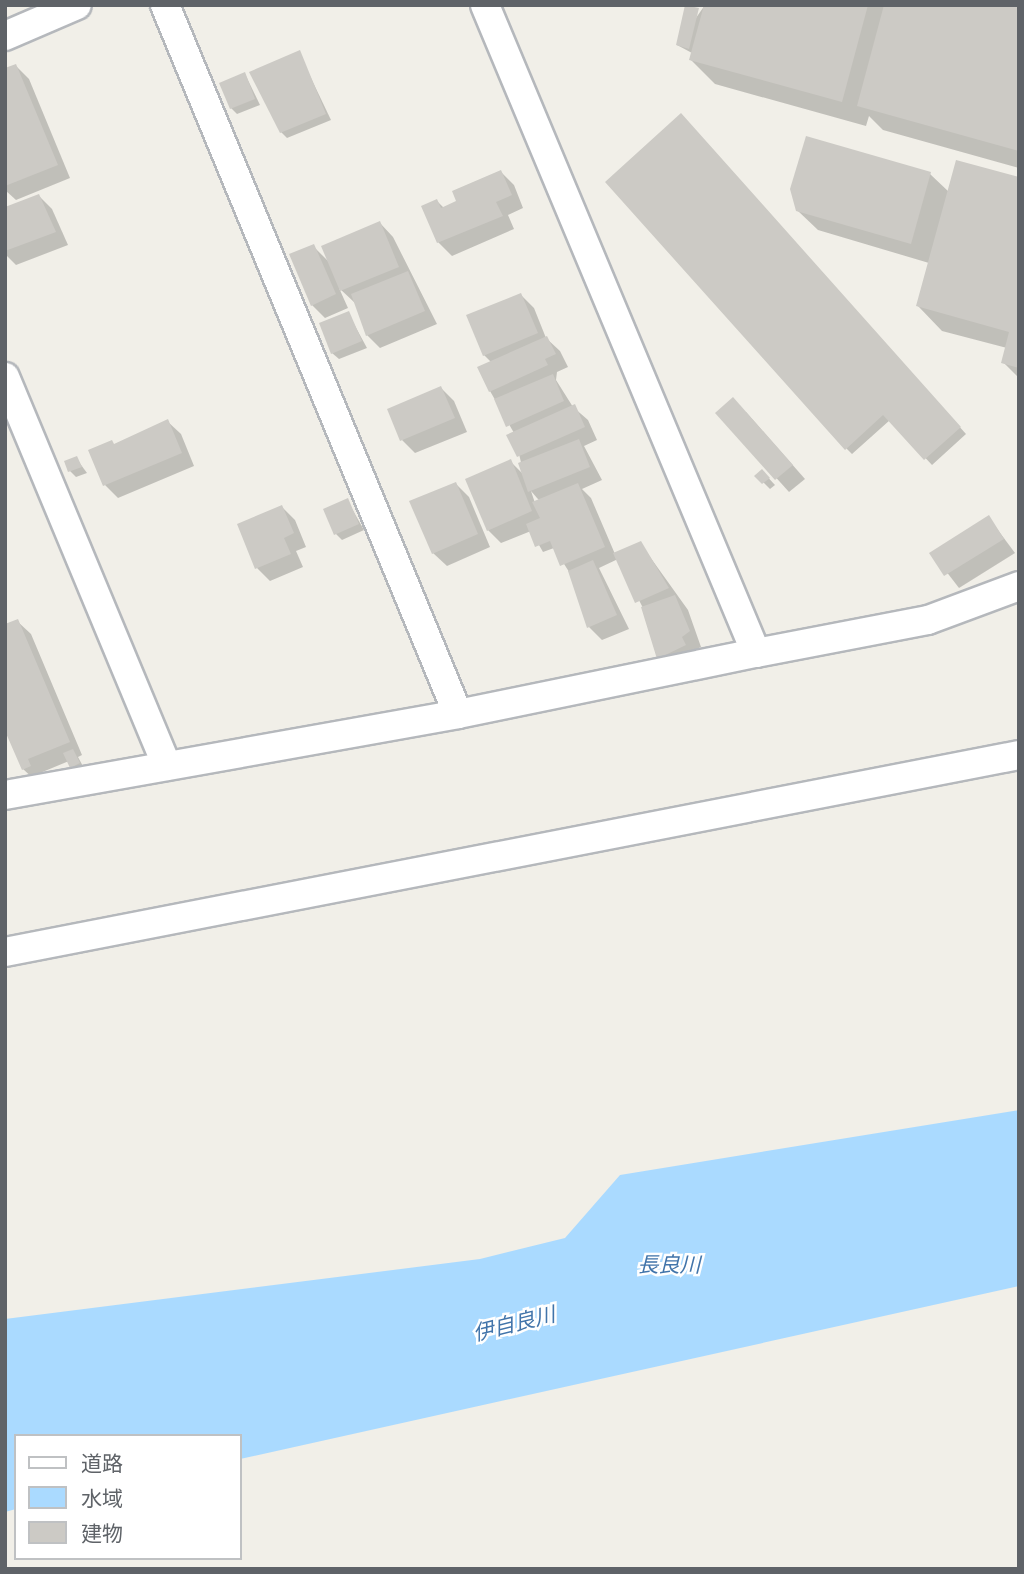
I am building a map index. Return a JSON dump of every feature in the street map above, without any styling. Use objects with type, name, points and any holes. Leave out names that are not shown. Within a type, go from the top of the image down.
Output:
[{"type":"street","points":[[5,36],[77,5]]},
{"type":"street","points":[[165,5],[458,714]]},
{"type":"street","points":[[485,5],[757,653]]},
{"type":"street","points":[[5,377],[167,766]]},
{"type":"street","points":[[5,795],[458,714],[928,620],[1019,586]]},
{"type":"street","points":[[5,953],[1019,755]]},
{"type":"water","name":"長良川","points":[[1019,1110],[1019,1286],[242,1459],[242,1434],[14,1434],[14,1510],[5,1512],[5,1319],[480,1259],[565,1238],[620,1175]]},
{"type":"building","points":[[685,5],[699,8],[689,49],[676,45]]},
{"type":"building","points":[[704,5],[868,5],[842,102],[689,60]]},
{"type":"building","points":[[884,5],[1019,5],[1019,151],[857,106]]},
{"type":"building","points":[[300,50],[326,114],[280,133],[249,72]]},
{"type":"building","points":[[16,64],[58,165],[5,186],[5,68]]},
{"type":"building","points":[[245,72],[255,99],[230,109],[219,83]]},
{"type":"building","points":[[681,113],[961,427],[924,460],[883,415],[845,450],[605,182]]},
{"type":"building","points":[[806,136],[931,172],[911,244],[796,211],[790,189]]},
{"type":"building","points":[[956,160],[1019,177],[1019,368],[1001,363],[1009,332],[916,306]]},
{"type":"building","points":[[501,170],[512,195],[496,202],[503,216],[437,243],[421,206],[437,199],[441,208],[456,201],[452,191]]},
{"type":"building","points":[[39,194],[56,232],[5,251],[5,207]]},
{"type":"building","points":[[380,221],[399,267],[340,291],[321,246]]},
{"type":"building","points":[[314,244],[336,294],[311,306],[289,254]]},
{"type":"building","points":[[408,271],[425,311],[366,336],[351,294]]},
{"type":"building","points":[[521,293],[538,333],[483,356],[466,315]]},
{"type":"building","points":[[349,311],[362,341],[331,354],[319,323]]},
{"type":"building","points":[[547,336],[556,354],[545,359],[548,365],[489,392],[477,367]]},
{"type":"building","points":[[553,374],[564,401],[506,427],[494,399]]},
{"type":"building","points":[[441,386],[455,418],[400,441],[387,409]]},
{"type":"building","points":[[733,397],[793,465],[775,480],[715,413]]},
{"type":"building","points":[[575,404],[585,427],[517,457],[506,435]]},
{"type":"building","points":[[168,419],[182,453],[103,486],[88,450],[112,440],[114,444]]},
{"type":"building","points":[[579,439],[590,467],[528,492],[518,463]]},
{"type":"building","points":[[77,456],[82,467],[68,472],[64,461]]},
{"type":"building","points":[[511,459],[532,511],[487,531],[465,479]]},
{"type":"building","points":[[762,469],[770,478],[762,484],[754,476]]},
{"type":"building","points":[[456,482],[478,534],[432,554],[409,501]]},
{"type":"building","points":[[578,483],[605,547],[560,566],[550,541],[535,547],[526,524],[540,518],[532,502]]},
{"type":"building","points":[[348,498],[359,524],[334,535],[323,509]]},
{"type":"building","points":[[282,505],[294,533],[284,538],[291,554],[255,569],[237,524]]},
{"type":"building","points":[[989,515],[1004,539],[944,576],[929,553]]},
{"type":"building","points":[[641,541],[669,588],[635,603],[613,553]]},
{"type":"building","points":[[593,560],[617,615],[587,628],[568,571]]},
{"type":"building","points":[[675,595],[690,631],[682,637],[686,645],[657,659],[641,607]]},
{"type":"building","points":[[18,619],[70,742],[28,759],[31,766],[22,770],[5,731],[5,624]]},
{"type":"building","points":[[73,749],[80,763],[70,768],[63,753]]},
{"type":"water label","name":"伊自良川","points":[[514,1324]]}]
